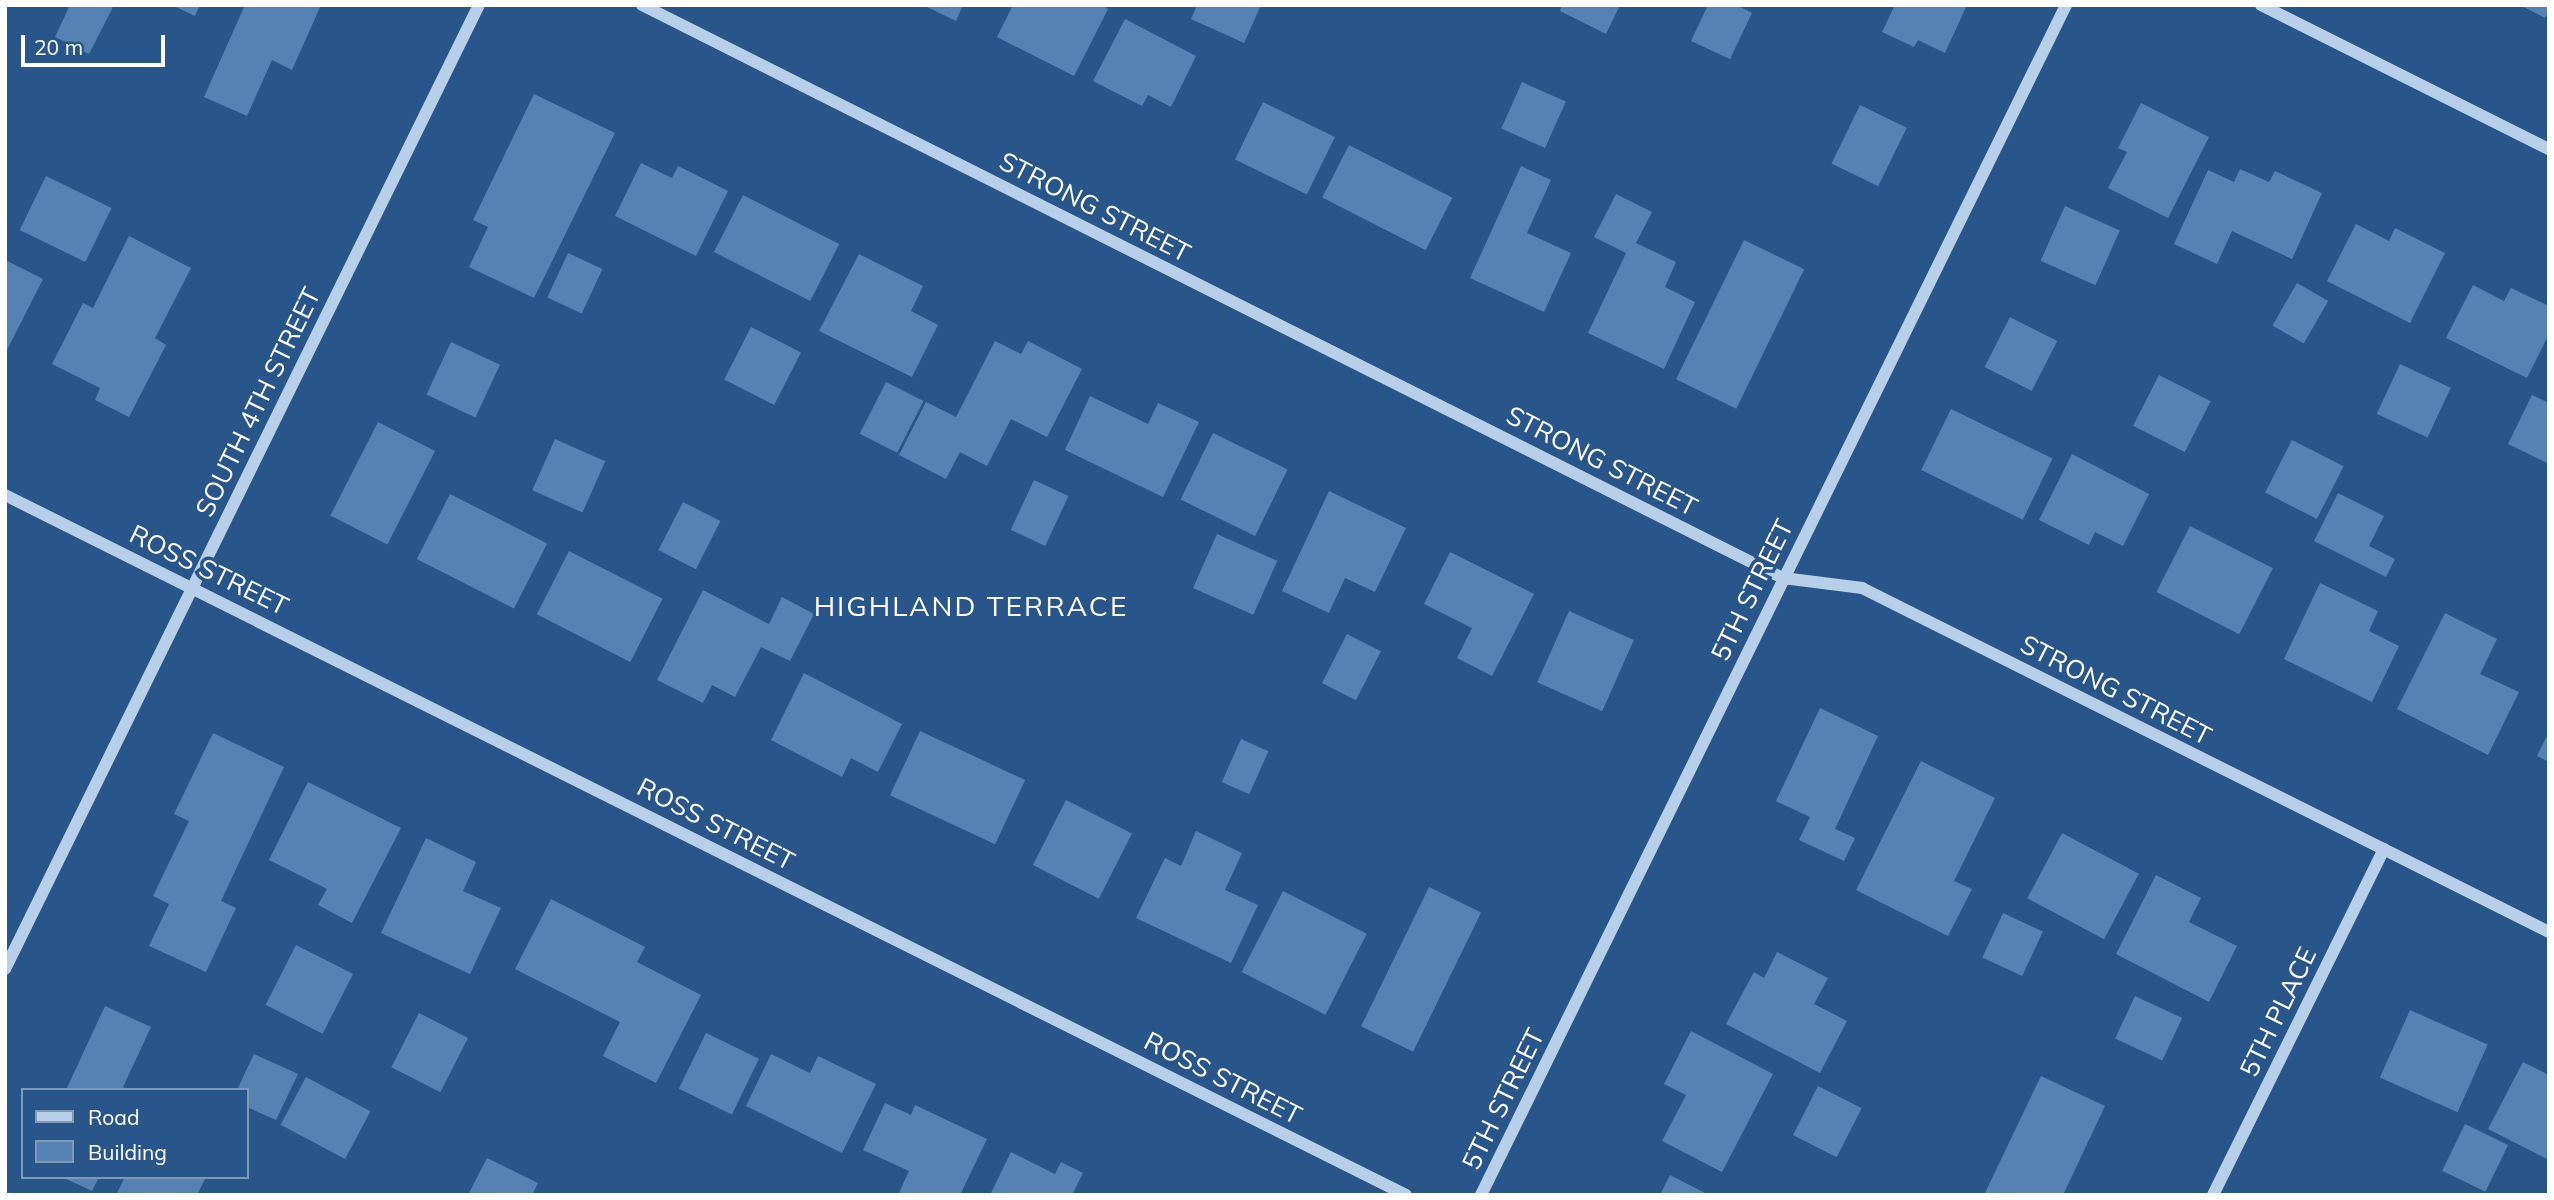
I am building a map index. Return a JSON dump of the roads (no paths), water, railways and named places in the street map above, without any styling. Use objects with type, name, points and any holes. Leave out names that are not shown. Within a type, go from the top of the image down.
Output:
[{"type":"street","name":"SOUTH 4TH STREET","points":[[5,969],[479,5]]},
{"type":"street","name":"STRONG STREET","points":[[642,5],[1783,578],[1862,588],[2549,932]]},
{"type":"street","name":"5TH STREET","points":[[1481,1195],[2066,5]]},
{"type":"street","points":[[2261,5],[2549,149]]},
{"type":"street","name":"ROSS STREET","points":[[5,495],[1406,1195]]},
{"type":"street","name":"5TH PLACE","points":[[2213,1195],[2384,849]]},
{"type":"district","name":"HIGHLAND TERRACE","points":[[971,606]]}]
